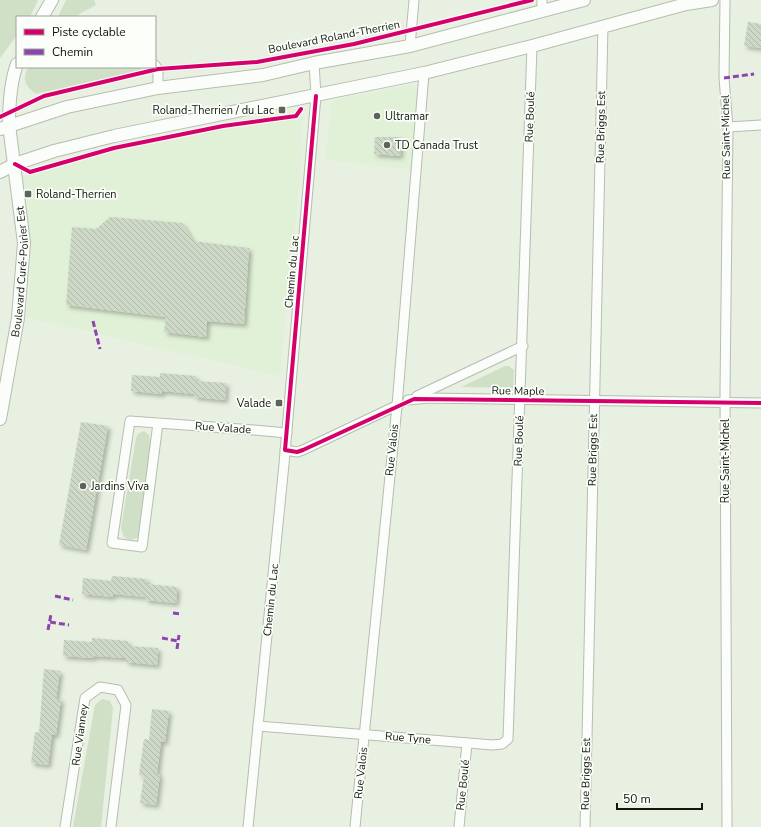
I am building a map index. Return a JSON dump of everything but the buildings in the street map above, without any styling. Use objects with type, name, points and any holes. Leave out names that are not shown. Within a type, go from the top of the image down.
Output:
[{"type":"main road","points":[[43,16],[52,0]]},
{"type":"main road","name":"Boulevard Roland-Therrien","points":[[4,127],[67,107],[158,88],[264,75],[314,63],[410,46],[542,6],[584,0]]},
{"type":"main road","points":[[0,172],[14,164],[54,151],[114,136],[424,73],[532,46],[686,4],[712,0]]},
{"type":"main road","name":"Boulevard Curé-Poirier Est","points":[[0,419],[18,318],[24,243],[14,164],[4,127],[12,77],[16,67]]},
{"type":"street","points":[[410,46],[414,0]]},
{"type":"street","name":"Rue Saint-Michel","points":[[724,0],[724,78],[728,127],[725,404],[726,827]]},
{"type":"street","name":"Rue Briggs Est","points":[[585,827],[603,26]]},
{"type":"street","name":"Rue Boulé","points":[[508,739],[523,346],[532,46]]},
{"type":"street","name":"Chemin du Lac","points":[[248,827],[286,450],[316,96],[314,63]]},
{"type":"street","points":[[156,66],[158,69],[158,88]]},
{"type":"street","name":"Rue Valois","points":[[356,827],[397,406],[424,73]]},
{"type":"street","points":[[728,127],[761,125]]},
{"type":"street","name":"Rue Maple","points":[[286,450],[297,452],[303,450],[523,346]]},
{"type":"street","name":"Rue Maple","points":[[408,400],[420,398],[725,404],[761,403]]},
{"type":"street","name":"Rue Valade","points":[[158,423],[142,547],[112,543],[130,421],[158,423],[287,433]]},
{"type":"street","name":"Rue Vianney","points":[[65,827],[85,698],[100,687],[118,690],[126,705],[110,827]]},
{"type":"street","name":"Rue Tyne","points":[[258,726],[499,745],[508,739]]},
{"type":"street","name":"Rue Boulé","points":[[459,827],[467,743]]},
{"type":"shaded area","points":[[0,0],[38,0],[30,16],[16,16],[16,36],[0,58]]},
{"type":"shaded area","points":[[66,0],[94,0],[96,5],[78,16],[58,16]]},
{"type":"shaded area","points":[[28,68],[141,68],[141,70],[36,94],[25,82],[25,75]]},
{"type":"shaded area","points":[[410,85],[416,88],[418,97],[411,169],[325,160],[331,106],[335,100]]},
{"type":"shaded area","points":[[295,110],[303,119],[300,148],[303,148],[280,376],[26,317],[30,284],[30,245],[27,200],[31,200],[29,188],[25,188],[23,177],[34,173],[33,169],[101,148],[103,151],[120,146],[120,143]]},
{"type":"shaded area","points":[[505,366],[509,366],[514,370],[513,388],[461,387]]},
{"type":"shaded area","points":[[144,431],[149,435],[150,442],[141,532],[137,538],[130,540],[124,537],[121,528],[136,438],[138,434]]},
{"type":"shaded area","points":[[102,699],[110,701],[113,708],[101,827],[73,827],[95,705]]},
{"type":"marked path","points":[[724,78],[754,74]]},
{"type":"marked path","points":[[93,321],[100,349]]},
{"type":"marked path","points":[[55,596],[73,600]]},
{"type":"marked path","points":[[173,613],[182,614]]},
{"type":"marked path","points":[[48,630],[51,614]]},
{"type":"marked path","points":[[50,622],[69,625]]},
{"type":"marked path","points":[[177,649],[179,635]]},
{"type":"marked path","points":[[162,638],[178,641]]},
{"type":"cycle path","points":[[0,117],[44,96],[158,69],[257,62],[354,44],[532,0]]},
{"type":"cycle path","points":[[316,96],[285,450],[297,452],[303,450],[414,399],[761,403]]},
{"type":"cycle path","points":[[15,164],[30,172],[114,148],[223,126],[296,116],[301,109]]},
{"type":"place","name":"Roland-Therrien / du Lac","points":[[282,110]]},
{"type":"place","name":"Ultramar","points":[[377,116]]},
{"type":"place","name":"TD Canada Trust","points":[[387,145]]},
{"type":"place","name":"Roland-Therrien","points":[[28,194]]},
{"type":"place","name":"Valade","points":[[279,403]]},
{"type":"place","name":"Jardins Viva","points":[[83,486]]}]
